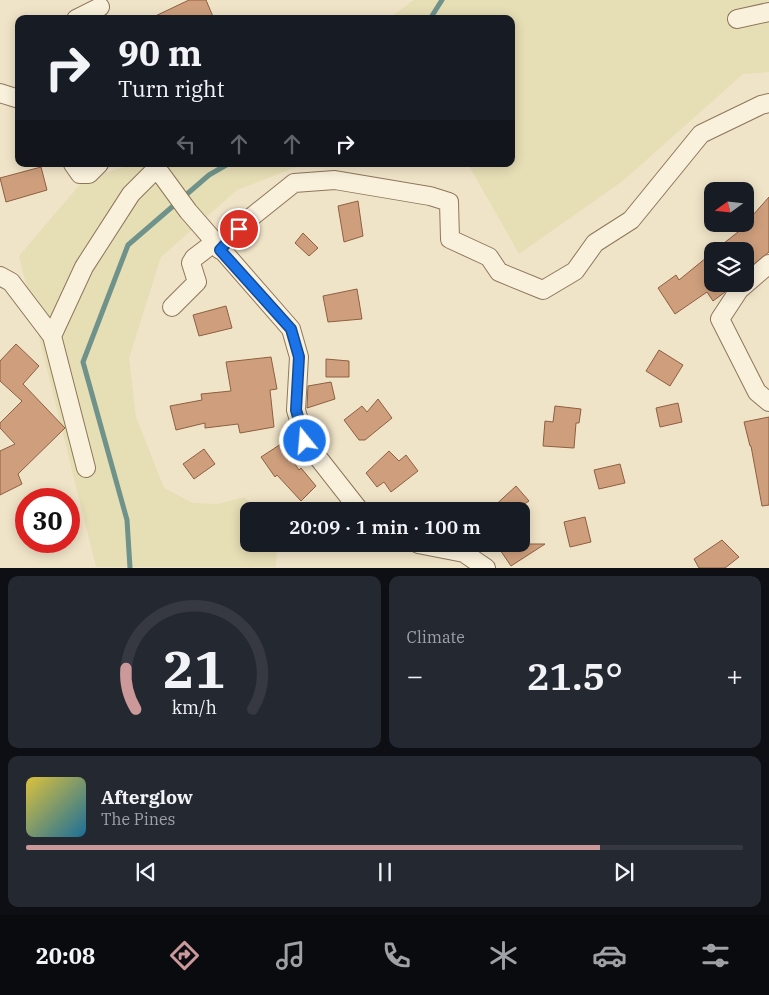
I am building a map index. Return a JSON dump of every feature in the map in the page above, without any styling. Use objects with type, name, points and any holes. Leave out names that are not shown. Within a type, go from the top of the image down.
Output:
[{"type":"street","points":[[84,15],[100,7]]},
{"type":"street","points":[[737,19],[769,12]]},
{"type":"street","points":[[0,93],[15,98]]},
{"type":"street","points":[[172,307],[197,282],[191,263],[194,258],[218,246],[294,183],[335,180],[430,196],[449,202],[450,239],[489,256],[499,272],[543,290],[575,271],[595,243],[631,220],[701,134],[769,103]]},
{"type":"street","points":[[75,167],[80,174],[88,174],[96,167]]},
{"type":"street","points":[[52,336],[84,267],[131,194],[154,169],[291,329],[299,357],[296,410],[305,441],[353,502]]},
{"type":"street","points":[[769,264],[739,290],[720,319],[757,392],[769,402]]},
{"type":"street","points":[[0,276],[11,282],[52,336],[86,468]]},
{"type":"street","points":[[459,552],[464,553],[486,568]]},
{"type":"shaded area","points":[[414,0],[769,0],[769,72],[743,74],[624,180],[519,254],[470,167],[515,167],[515,15],[393,15]]},
{"type":"shaded area","points":[[123,167],[296,167],[237,190],[161,257],[129,358],[136,417],[164,488],[193,503],[218,504],[244,497],[249,502],[240,502],[240,552],[277,552],[276,567],[96,567],[80,502],[80,488],[76,488],[19,256],[82,182]]},
{"type":"building","points":[[189,0],[206,0],[212,15],[157,15]]},
{"type":"building","points":[[41,167],[47,190],[6,202],[0,178]]},
{"type":"building","points":[[769,197],[769,252],[754,264],[754,242],[725,242],[738,232],[754,232],[754,214]]},
{"type":"building","points":[[358,201],[363,236],[344,242],[338,206]]},
{"type":"building","points":[[303,233],[318,248],[309,256],[295,243]]},
{"type":"building","points":[[704,260],[704,292],[707,292],[675,314],[658,288],[676,275],[679,280]]},
{"type":"building","points":[[357,289],[362,319],[328,322],[323,296]]},
{"type":"building","points":[[707,292],[725,292],[713,301]]},
{"type":"building","points":[[226,306],[232,328],[199,336],[193,315]]},
{"type":"building","points":[[16,344],[39,366],[23,384],[65,428],[18,474],[22,484],[0,495],[0,451],[15,444],[0,428],[0,423],[22,401],[0,381],[0,361]]},
{"type":"building","points":[[659,350],[683,365],[670,386],[646,371]]},
{"type":"building","points":[[271,357],[277,389],[270,390],[274,427],[240,433],[238,424],[205,428],[205,423],[176,430],[170,406],[202,400],[201,394],[231,391],[226,362]]},
{"type":"building","points":[[326,359],[349,361],[349,377],[326,377]]},
{"type":"building","points":[[331,382],[335,399],[307,408],[308,386]]},
{"type":"building","points":[[378,399],[392,418],[365,440],[359,440],[344,420],[362,406],[367,412]]},
{"type":"building","points":[[678,403],[682,422],[660,427],[656,408]]},
{"type":"building","points":[[555,406],[581,409],[579,423],[576,423],[574,448],[543,446],[545,421],[553,422]]},
{"type":"building","points":[[769,417],[769,505],[762,506],[751,446],[744,422]]},
{"type":"building","points":[[281,444],[299,470],[301,468],[316,486],[301,501],[277,475],[275,477],[261,457]]},
{"type":"building","points":[[204,449],[215,464],[194,479],[183,464]]},
{"type":"building","points":[[389,451],[399,461],[406,455],[418,471],[391,492],[384,482],[377,487],[366,473]]},
{"type":"building","points":[[620,464],[625,483],[599,489],[594,470]]},
{"type":"building","points":[[516,486],[529,501],[528,502],[499,502]]},
{"type":"building","points":[[585,517],[591,542],[570,547],[564,522]]},
{"type":"building","points":[[722,540],[739,557],[725,568],[699,568],[694,559]]},
{"type":"building","points":[[530,544],[545,544],[511,566],[501,552],[530,552]]},
{"type":"waterway","points":[[433,15],[442,0]]},
{"type":"waterway","points":[[130,568],[127,520],[83,362],[128,245],[209,175],[223,167]]},
{"type":"route","points":[[239,229],[220,250],[291,329],[299,357],[296,410],[305,441]]}]
